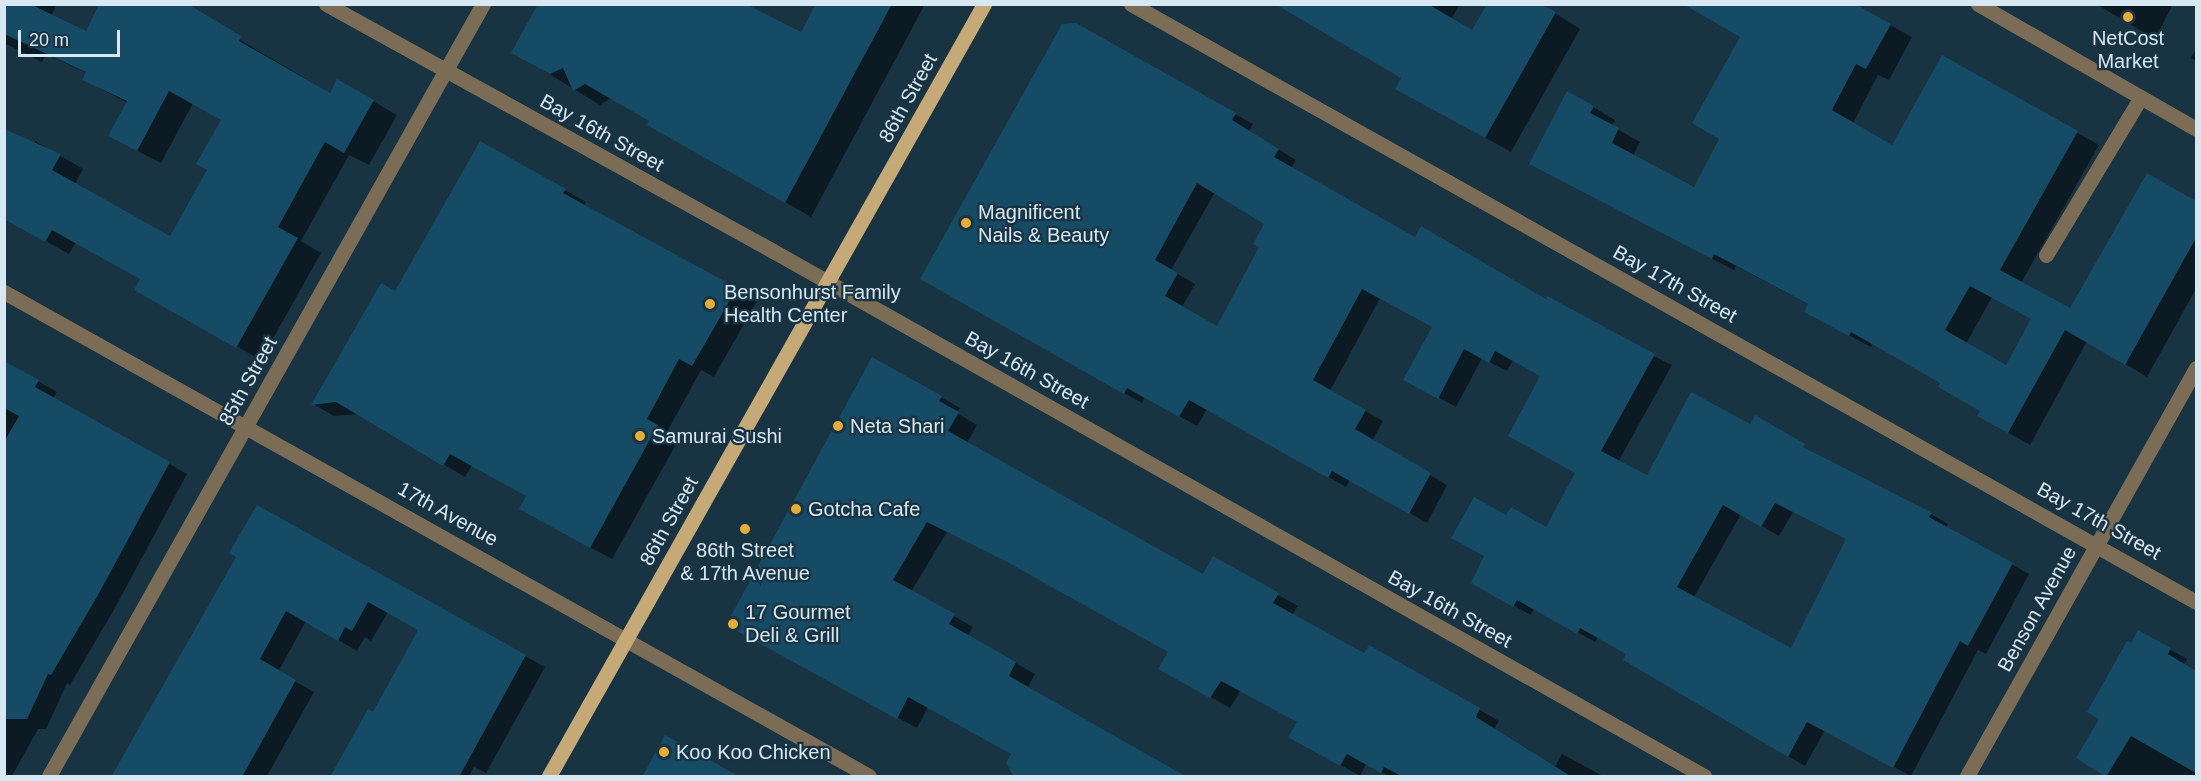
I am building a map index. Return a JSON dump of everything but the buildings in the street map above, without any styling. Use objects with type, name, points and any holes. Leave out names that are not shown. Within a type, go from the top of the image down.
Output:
[{"type":"main road","name":"86th Street","points":[[549,777],[984,4]]},
{"type":"street","name":"Bay 16th Street","points":[[326,4],[828,282],[1704,777]]},
{"type":"street","name":"85th Street","points":[[49,777],[483,4]]},
{"type":"street","name":"Bay 17th Street","points":[[1131,4],[2097,544],[2196,602]]},
{"type":"street","points":[[1978,4],[2196,129]]},
{"type":"street","points":[[2046,255],[2141,97]]},
{"type":"street","name":"17th Avenue","points":[[4,292],[248,425],[869,777]]},
{"type":"street","name":"Benson Avenue","points":[[1967,777],[2196,368]]},
{"type":"place","name":"NetCost Market","points":[[2128,17]]},
{"type":"place","name":"Magnificent Nails & Beauty","points":[[966,223]]},
{"type":"place","name":"Bensonhurst Family Health Center","points":[[710,304]]},
{"type":"place","name":"Neta Shari","points":[[838,426]]},
{"type":"place","name":"Samurai Sushi","points":[[640,436]]},
{"type":"place","name":"Gotcha Cafe","points":[[796,509]]},
{"type":"place","name":"86th Street & 17th Avenue","points":[[745,529]]},
{"type":"place","name":"17 Gourmet Deli & Grill","points":[[733,624]]},
{"type":"place","name":"Koo Koo Chicken","points":[[664,752]]}]
